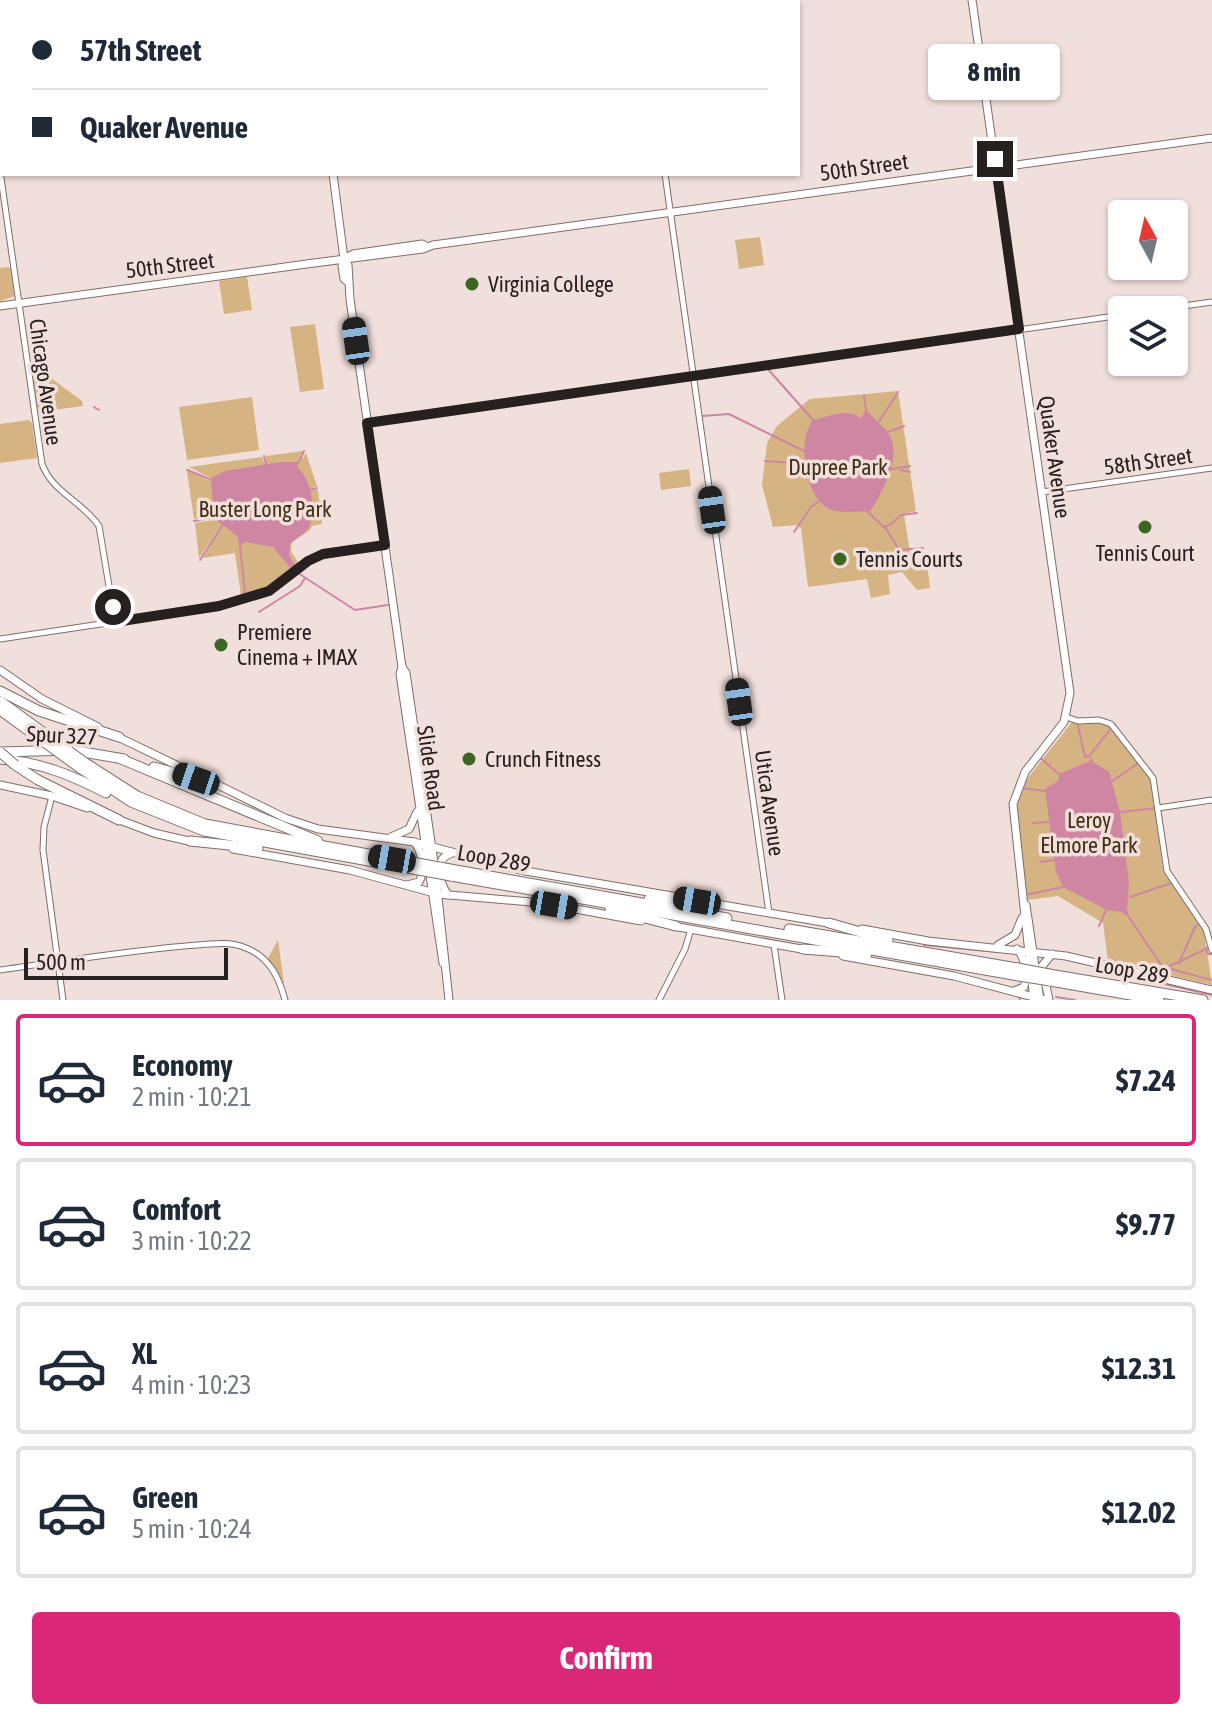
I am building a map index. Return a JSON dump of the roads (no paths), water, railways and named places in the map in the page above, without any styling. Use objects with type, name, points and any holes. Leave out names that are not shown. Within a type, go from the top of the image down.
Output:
[{"type":"highway","points":[[0,691],[39,711],[119,737]]},
{"type":"highway","name":"Loop 289","points":[[0,701],[131,802],[178,823],[218,835],[569,890],[926,952],[1159,1000]]},
{"type":"highway","points":[[0,712],[35,731]]},
{"type":"highway","name":"Spur 327","points":[[0,752],[71,750],[121,759]]},
{"type":"highway","points":[[0,752],[38,780],[119,820]]},
{"type":"highway","points":[[0,759],[29,762],[60,771],[152,816],[178,823]]},
{"type":"highway","points":[[121,759],[216,784]]},
{"type":"highway","points":[[121,759],[298,834],[372,855]]},
{"type":"highway","name":"Loop 289","points":[[82,765],[137,796],[192,820],[372,855],[412,866]]},
{"type":"highway","points":[[190,841],[313,852]]},
{"type":"highway","name":"Loop 289","points":[[450,872],[553,894],[938,961],[1019,972]]},
{"type":"highway","points":[[569,890],[697,901]]},
{"type":"highway","points":[[553,894],[676,926]]},
{"type":"highway","points":[[829,923],[926,952]]},
{"type":"highway","points":[[803,949],[938,961]]},
{"type":"highway","name":"Loop 289","points":[[1050,978],[1203,1000]]},
{"type":"main road","name":"Quaker Avenue","points":[[972,0],[1069,686],[1070,702],[1066,717]]},
{"type":"main road","name":"50th Street","points":[[0,306],[344,259],[353,254],[422,244],[426,246],[1212,138]]},
{"type":"main road","name":"Slide Road","points":[[333,176],[344,259],[350,278],[347,281],[418,802],[428,845]]},
{"type":"main road","name":"Slide Road","points":[[402,667],[406,673],[427,816],[440,954],[445,969]]},
{"type":"main road","points":[[0,670],[42,699],[301,824],[329,831],[414,842],[520,870],[697,901],[928,941],[1017,949],[1113,965],[1212,990]]},
{"type":"main road","points":[[1040,999],[1024,908],[1013,822],[1014,797],[1025,772],[1061,728],[1066,717]]},
{"type":"main road","points":[[0,785],[52,796],[190,841],[338,868],[434,893],[543,903],[676,926],[944,974],[1040,999]]},
{"type":"main road","points":[[383,839],[409,829],[417,815],[418,802]]},
{"type":"main road","points":[[427,816],[436,841],[454,852]]},
{"type":"main road","points":[[405,885],[416,883],[422,877],[419,850],[414,842]]},
{"type":"main road","points":[[451,896],[443,887],[440,860],[454,852]]},
{"type":"main road","name":"Slide Road","points":[[434,893],[442,930],[449,1000]]},
{"type":"main road","points":[[442,930],[443,905],[451,896]]},
{"type":"main road","points":[[989,947],[1004,943],[1015,935],[1021,925],[1024,908]]},
{"type":"main road","points":[[1012,992],[1026,982],[1022,956],[1017,949]]},
{"type":"main road","points":[[1040,999],[1042,966],[1052,954]]},
{"type":"street","name":"Chicago Avenue","points":[[1,176],[42,464],[48,478],[99,526],[115,622]]},
{"type":"street","name":"Utica Avenue","points":[[665,176],[769,913]]},
{"type":"street","points":[[1188,305],[1212,302]]},
{"type":"street","points":[[367,423],[1108,317]]},
{"type":"street","name":"58th Street","points":[[1042,492],[1212,468]]},
{"type":"street","points":[[0,639],[219,606],[269,591],[308,561],[323,554],[385,545]]},
{"type":"street","points":[[1066,717],[1111,724],[1153,778],[1167,871],[1209,935],[1212,950]]},
{"type":"street","points":[[52,796],[44,827],[43,850],[63,1000]]},
{"type":"street","points":[[1158,808],[1212,800]]},
{"type":"street","points":[[659,1000],[685,949],[691,929]]},
{"type":"street","points":[[0,970],[178,945],[232,944],[246,948],[266,962],[276,975],[285,1000]]},
{"type":"street","points":[[774,944],[782,1000]]},
{"type":"waterway","points":[[767,368],[813,420]]},
{"type":"waterway","points":[[878,423],[898,392]]},
{"type":"waterway","points":[[864,396],[866,410]]},
{"type":"waterway","points":[[94,407],[99,410]]},
{"type":"waterway","points":[[702,416],[729,414],[804,451]]},
{"type":"waterway","points":[[888,432],[904,426]]},
{"type":"waterway","points":[[299,462],[304,451]]},
{"type":"waterway","points":[[264,456],[266,465]]},
{"type":"waterway","points":[[765,461],[806,464]]},
{"type":"waterway","points":[[891,469],[910,466]]},
{"type":"waterway","points":[[187,470],[210,479]]},
{"type":"waterway","points":[[900,470],[910,472]]},
{"type":"waterway","points":[[310,490],[317,488]]},
{"type":"waterway","points":[[794,532],[811,507],[819,501]]},
{"type":"waterway","points":[[868,512],[887,530],[899,550],[923,548]]},
{"type":"waterway","points":[[883,527],[901,515],[917,513]]},
{"type":"waterway","points":[[194,521],[214,518]]},
{"type":"waterway","points":[[200,560],[223,524]]},
{"type":"waterway","points":[[240,546],[245,594]]},
{"type":"waterway","points":[[298,573],[355,610],[388,605]]},
{"type":"waterway","points":[[259,612],[300,586],[305,578]]},
{"type":"waterway","points":[[1077,722],[1085,757],[1089,756]]},
{"type":"waterway","points":[[1090,755],[1112,727]]},
{"type":"waterway","points":[[1039,757],[1059,774]]},
{"type":"waterway","points":[[1111,782],[1140,762]]},
{"type":"waterway","points":[[1022,788],[1045,791]]},
{"type":"waterway","points":[[1120,812],[1157,808]]},
{"type":"waterway","points":[[1033,823],[1048,822]]},
{"type":"waterway","points":[[1040,862],[1055,860]]},
{"type":"waterway","points":[[1130,897],[1172,883]]},
{"type":"waterway","points":[[1025,895],[1063,887]]},
{"type":"waterway","points":[[1099,926],[1106,910]]},
{"type":"waterway","points":[[1129,917],[1168,975]]},
{"type":"waterway","points":[[1179,963],[1195,927],[1200,923]]},
{"type":"waterway","points":[[924,945],[998,952]]},
{"type":"waterway","points":[[1166,968],[1210,947]]},
{"type":"waterway","points":[[1206,948],[1208,954],[1212,954]]},
{"type":"waterway","points":[[1167,968],[1212,980]]},
{"type":"waterway","points":[[1099,969],[1212,995]]},
{"type":"waterway","points":[[1056,997],[1075,1000]]},
{"type":"place","name":"Virginia College","points":[[472,284]]},
{"type":"place","name":"Tennis Court","points":[[1145,527]]},
{"type":"place","name":"Tennis Courts","points":[[840,559]]},
{"type":"place","name":"Premiere Cinema + IMAX","points":[[221,645]]},
{"type":"place","name":"Crunch Fitness","points":[[469,759]]},
{"type":"park label","name":"Dupree Park","points":[[838,467]]},
{"type":"park label","name":"Buster Long Park","points":[[265,509]]},
{"type":"park label","name":"Leroy Elmore Park","points":[[1089,832]]}]
